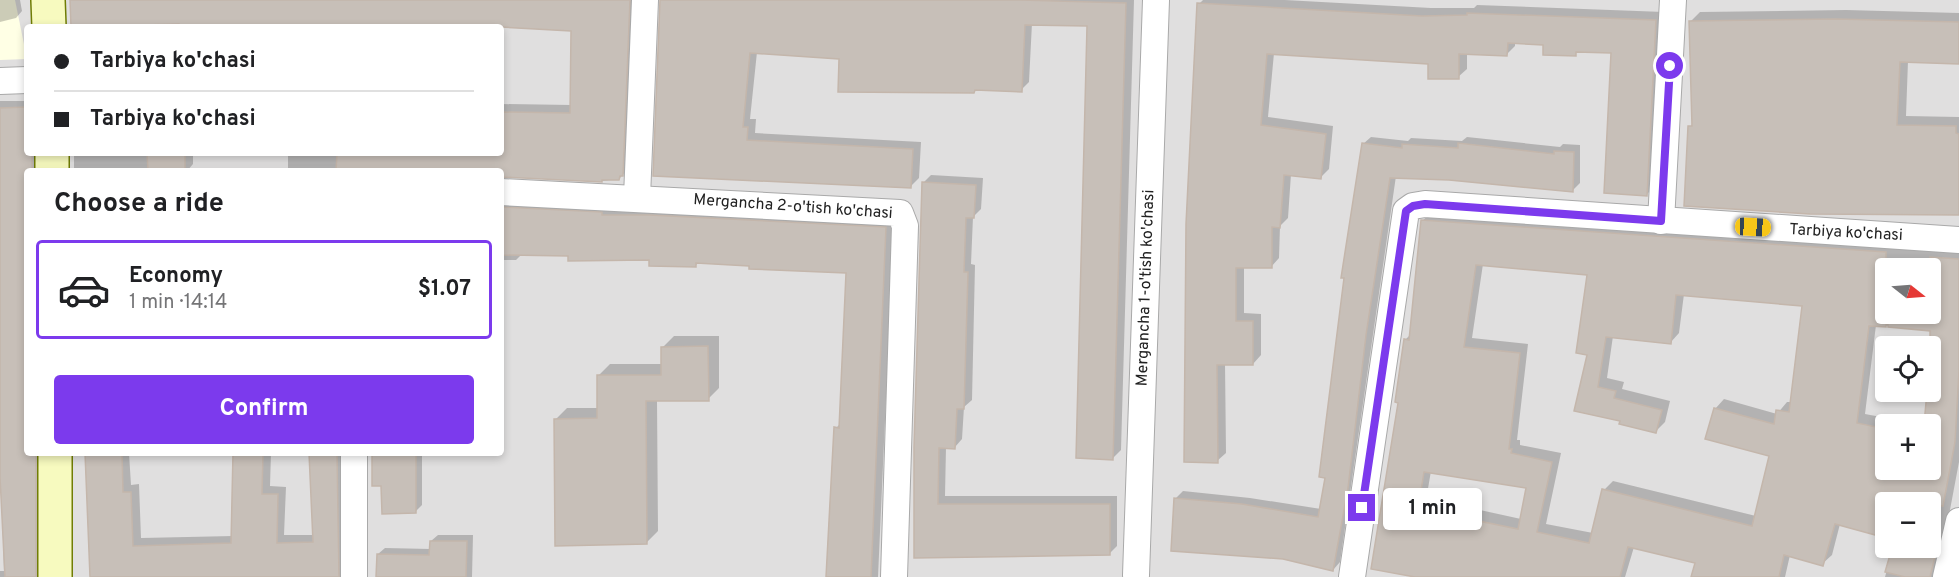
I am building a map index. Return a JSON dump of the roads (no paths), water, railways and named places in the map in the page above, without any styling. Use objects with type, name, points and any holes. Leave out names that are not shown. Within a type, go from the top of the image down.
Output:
[{"type":"main road","points":[[48,0],[49,24]]},
{"type":"main road","points":[[55,456],[55,577]]},
{"type":"street","points":[[637,197],[645,0]]},
{"type":"street","name":"Mergancha 1-o'tish ko'chasi","points":[[1137,576],[1156,0]]},
{"type":"street","points":[[1661,221],[1673,0]]},
{"type":"street","points":[[0,81],[24,80]]},
{"type":"street","name":"Mergancha 2-o'tish ko'chasi","points":[[504,192],[637,197],[900,213],[905,226],[894,577]]},
{"type":"street","name":"Tarbiya ko'chasi","points":[[1352,577],[1406,211],[1413,206],[1425,204],[1959,240]]},
{"type":"street","points":[[354,456],[354,577]]},
{"type":"street","points":[[1946,577],[1959,521]]}]
